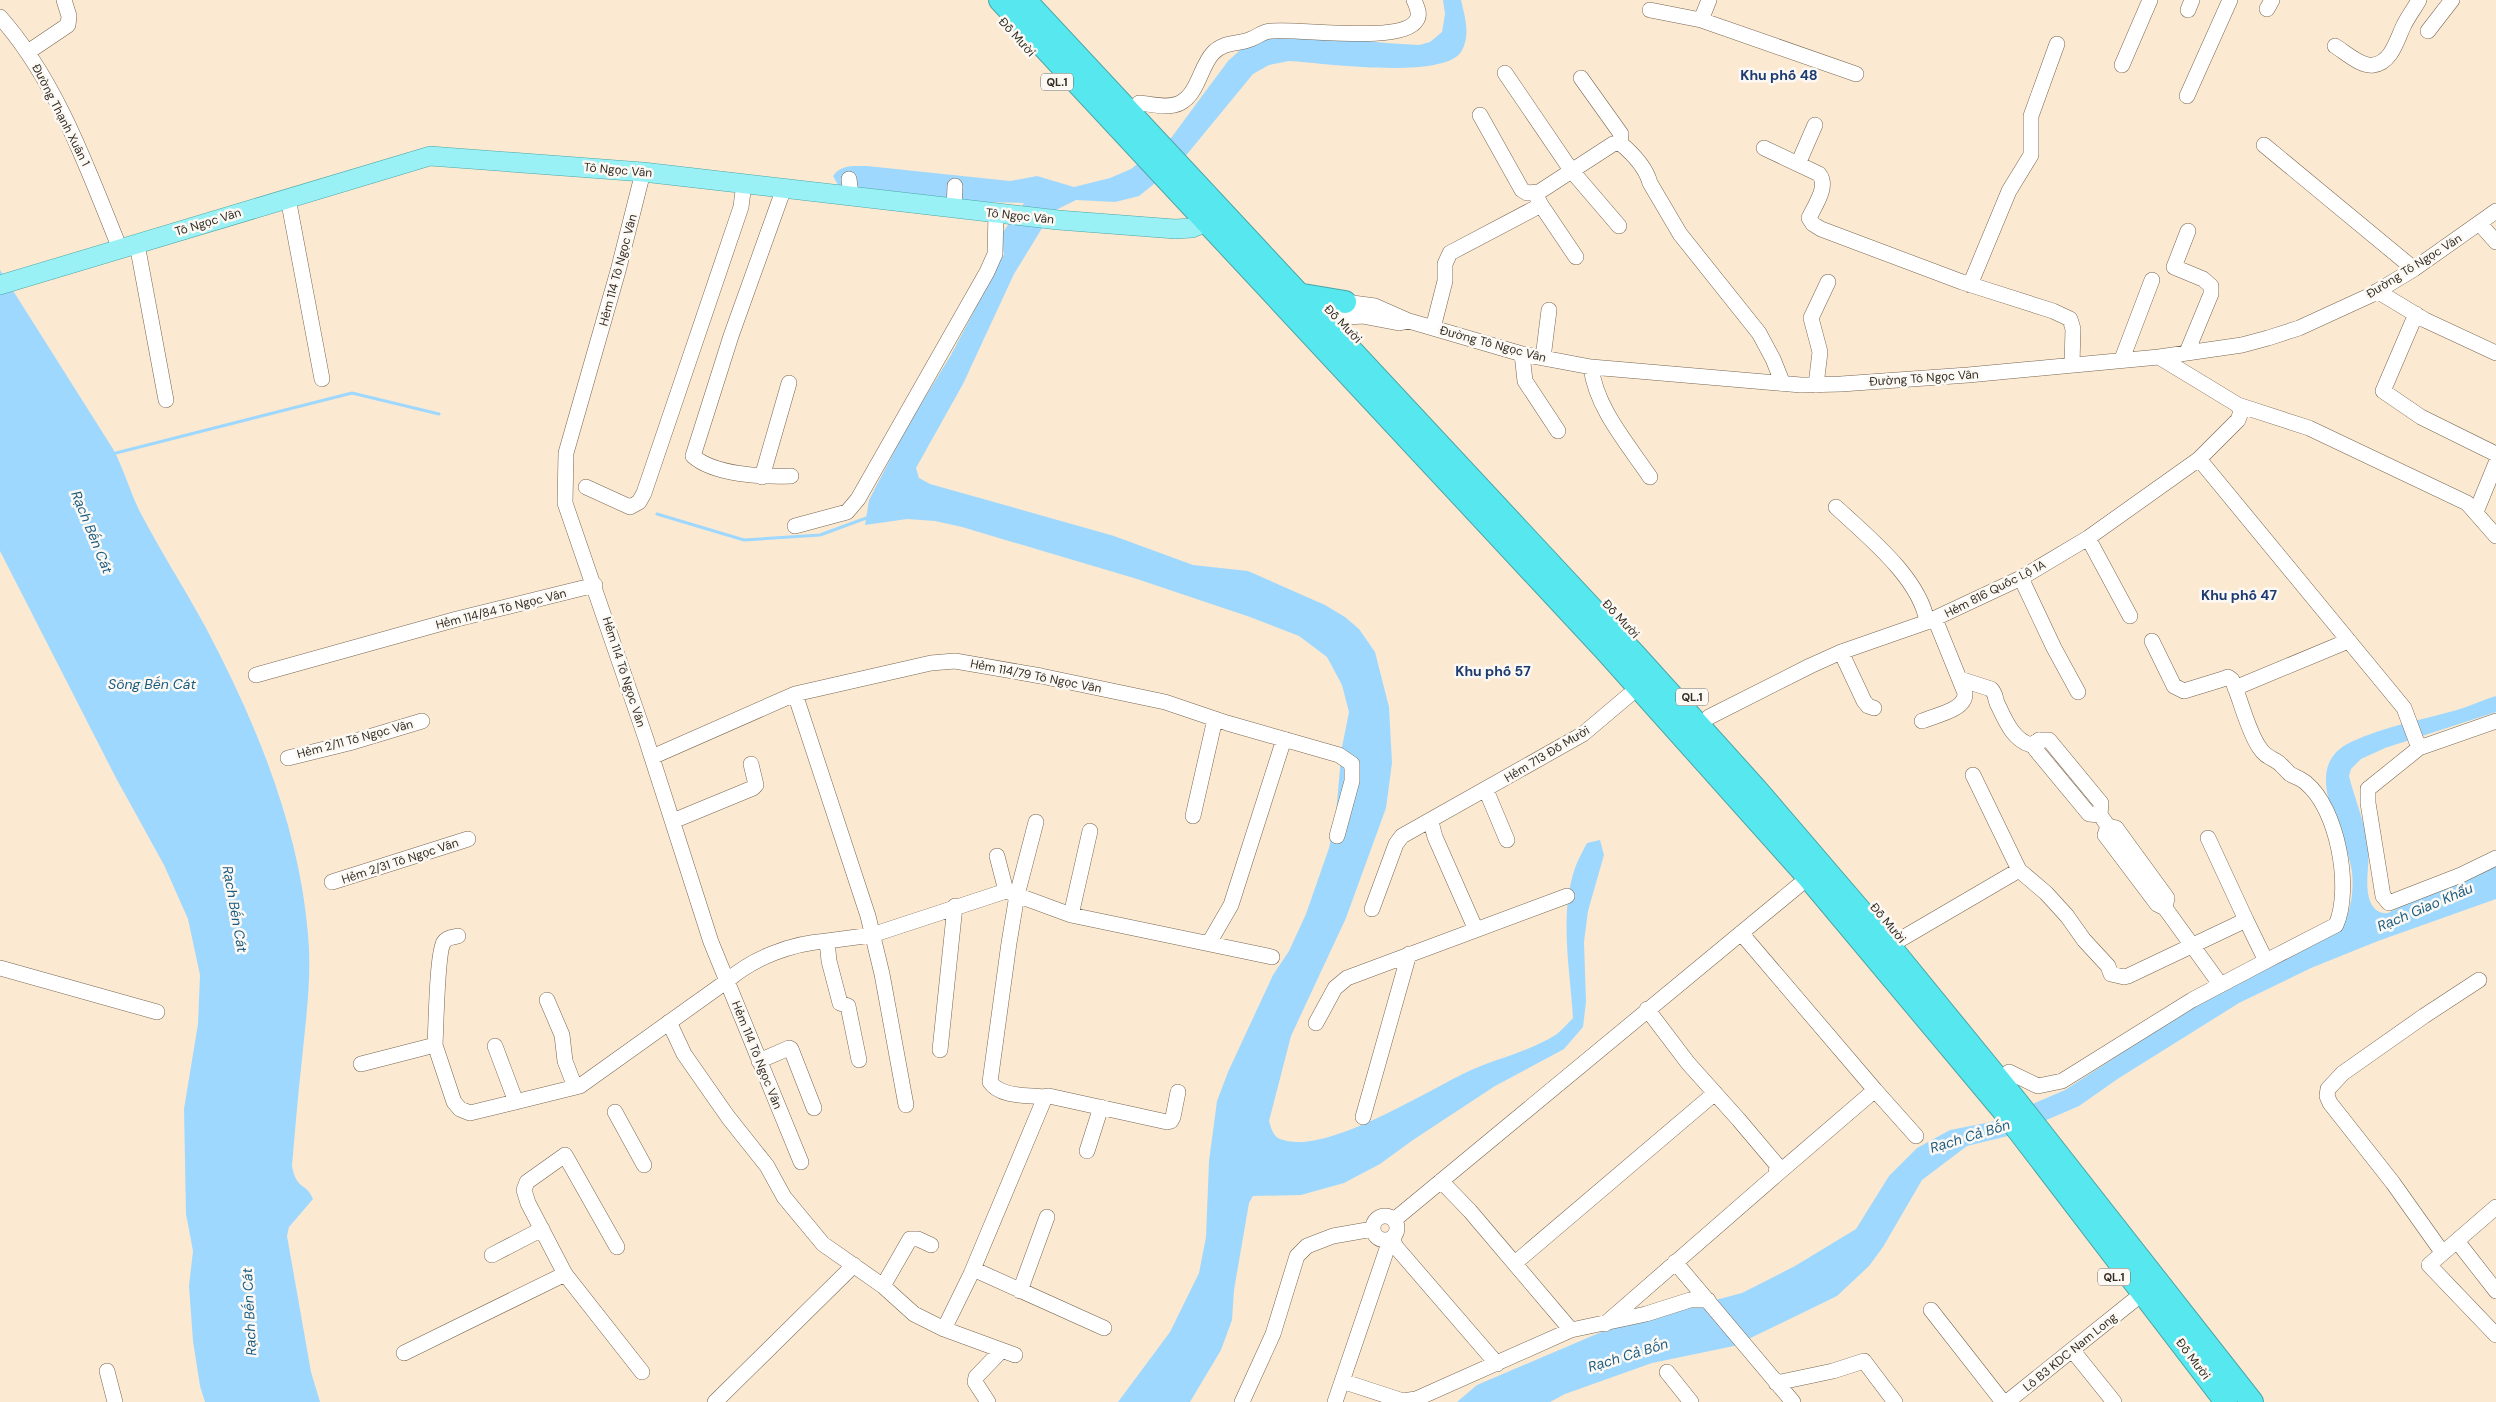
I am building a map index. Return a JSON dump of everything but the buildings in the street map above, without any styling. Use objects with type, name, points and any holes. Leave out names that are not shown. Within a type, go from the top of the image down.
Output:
[{"type":"highway","name":"Đỗ Mười","points":[[983,0],[1149,148]]},
{"type":"highway","name":"Đỗ Mười","points":[[1000,0],[1149,148]]},
{"type":"highway","name":"QL.1","points":[[1025,0],[1149,148],[1177,178]]},
{"type":"highway","name":"QL.1","points":[[1045,0],[1139,103],[1149,148],[1177,178]]},
{"type":"highway","name":"Đỗ Mười","points":[[1177,178],[1200,225],[1326,327],[1621,619],[1709,716],[1901,939],[2009,1072],[2009,1105]]},
{"type":"highway","name":"Đỗ Mười","points":[[1177,178],[1307,295],[1326,327],[1628,696],[2009,1105]]},
{"type":"highway","name":"Đỗ Mười","points":[[1326,327],[1803,882]]},
{"type":"highway","name":"Đỗ Mười","points":[[1326,327],[1636,656],[1749,782],[1870,922],[2009,1105]]},
{"type":"highway","name":"QL.1","points":[[2009,1105],[2043,1149]]},
{"type":"highway","name":"QL.1","points":[[2009,1105],[2043,1149]]},
{"type":"highway","name":"Đỗ Mười","points":[[2043,1149],[2150,1305],[2189,1370],[2212,1382],[2225,1402]]},
{"type":"highway","name":"Đỗ Mười","points":[[2043,1149],[2152,1253],[2150,1305],[2252,1402]]},
{"type":"main road","name":"Tô Ngọc Vân","points":[[0,285],[430,156],[643,172],[784,188],[850,188],[1003,214],[1058,220],[1200,225]]},
{"type":"street","points":[[28,52],[68,25],[69,16],[60,0]]},
{"type":"street","points":[[1139,103],[1169,106],[1180,103],[1190,95],[1213,53],[1226,44],[1251,39],[1260,33],[1272,31],[1340,34],[1398,32],[1410,27],[1418,20],[1419,10],[1414,0]]},
{"type":"street","points":[[1701,20],[1709,0]]},
{"type":"street","points":[[2122,65],[2150,0]]},
{"type":"street","points":[[2187,96],[2230,0]]},
{"type":"street","points":[[2335,46],[2358,61],[2372,66],[2378,64],[2390,54],[2398,42],[2403,26],[2419,0]]},
{"type":"street","points":[[2428,31],[2452,0]]},
{"type":"street","points":[[1650,10],[1701,20],[1856,74]]},
{"type":"street","name":"Đường Thạnh Xuân 1","points":[[0,16],[28,52],[80,148],[129,246],[166,400]]},
{"type":"street","points":[[1970,285],[2009,192],[2031,155],[2031,116],[2056,44]]},
{"type":"street","points":[[1505,73],[1571,170],[1619,226]]},
{"type":"street","points":[[1581,78],[1621,134],[1620,143]]},
{"type":"street","points":[[1480,115],[1522,190],[1527,194],[1540,198],[1576,257]]},
{"type":"street","points":[[1798,164],[1815,125]]},
{"type":"street","points":[[1433,328],[1445,281],[1445,264],[1450,253],[1540,198],[1571,170],[1613,144],[1620,143],[1630,151],[1648,176],[1650,183],[1680,234],[1759,333],[1773,358],[1783,384]]},
{"type":"street","points":[[2264,145],[2414,269]]},
{"type":"street","points":[[1764,148],[1819,174],[1823,186],[1809,218],[1813,224],[1970,285],[2053,310],[2070,319],[2073,329],[2072,364]]},
{"type":"street","name":"Hẻm 114 Tô Ngọc Vân","points":[[643,172],[618,271],[566,453],[565,503],[595,585],[711,942],[801,1162]]},
{"type":"street","points":[[586,487],[630,507],[639,502],[644,493],[741,207],[744,183]]},
{"type":"street","points":[[954,206],[955,186]]},
{"type":"street","points":[[784,188],[731,336],[693,456],[702,464],[762,477],[791,476]]},
{"type":"street","points":[[288,198],[322,379]]},
{"type":"street","name":"Đường Tô Ngọc Vân","points":[[1326,327],[1362,316],[1399,323],[1409,321],[1522,354],[1543,358],[1591,366],[1783,384],[1816,385],[1968,375],[2159,357],[2242,345],[2299,328],[2377,291],[2414,269],[2480,224],[2496,210]]},
{"type":"street","points":[[795,526],[847,512],[858,499],[987,272],[995,254],[1003,214]]},
{"type":"street","points":[[2480,224],[2496,242]]},
{"type":"street","points":[[2187,352],[2211,294],[2211,286],[2203,279],[2174,267],[2188,231]]},
{"type":"street","points":[[2122,359],[2152,280]]},
{"type":"street","points":[[1816,385],[1820,352],[1811,318],[1828,282]]},
{"type":"street","points":[[2377,291],[2416,314],[2496,353]]},
{"type":"street","points":[[1543,358],[1549,310]]},
{"type":"street","points":[[2416,314],[2383,391],[2421,416],[2496,454]]},
{"type":"street","points":[[1522,354],[1526,380],[1558,431]]},
{"type":"street","points":[[2159,357],[2238,405],[2309,428],[2467,503],[2496,536]]},
{"type":"street","points":[[1591,366],[1593,384],[1603,407],[1650,477]]},
{"type":"street","points":[[762,477],[789,383]]},
{"type":"street","name":"Hẻm 816 Quốc Lộ 1A","points":[[1709,716],[1778,680],[1842,652],[1931,620],[2022,578],[2088,538],[2199,459],[2238,420],[2241,412],[2238,405]]},
{"type":"street","points":[[2199,459],[2404,708],[2418,746]]},
{"type":"street","points":[[2476,512],[2496,463]]},
{"type":"street","points":[[1836,507],[1897,564],[1925,609],[1960,679],[1965,693],[1965,699],[1961,705],[1922,721]]},
{"type":"street","points":[[2088,538],[2130,616]]},
{"type":"street","points":[[2022,578],[2054,648],[2078,692]]},
{"type":"street","name":"Hẻm 114/84 Tô Ngọc Vân","points":[[256,675],[408,632],[595,585]]},
{"type":"street","points":[[2236,688],[2348,641]]},
{"type":"street","points":[[2009,1072],[2038,1086],[2062,1081],[2164,1016],[2220,984],[2336,925],[2341,915],[2344,894],[2344,868],[2330,820],[2321,801],[2307,784],[2289,773],[2277,761],[2268,758],[2258,746],[2232,680],[2228,677],[2184,691],[2174,686],[2152,642]]},
{"type":"street","points":[[1842,652],[1864,701],[1868,706],[1874,708]]},
{"type":"street","name":"Hẻm 114/79 Tô Ngọc Vân","points":[[652,757],[794,694],[931,663],[955,661],[1041,676],[1165,702],[1215,719],[1339,754],[1352,764],[1352,781],[1338,836]]},
{"type":"street","points":[[1960,679],[1992,689],[1995,693],[1996,702],[2016,738],[2031,745],[2039,740],[2049,740],[2101,803],[2104,821],[2116,828],[2167,898],[2165,908],[2220,984]]},
{"type":"street","points":[[794,694],[872,935],[906,1105]]},
{"type":"street","name":"Hẻm 713 Đỗ Mười","points":[[1372,909],[1396,844],[1410,831],[1431,822],[1583,734],[1628,696]]},
{"type":"street","points":[[1193,816],[1215,719]]},
{"type":"street","name":"Hẻm 2/11 Tô Ngọc Vân","points":[[288,758],[349,743],[422,721]]},
{"type":"street","points":[[2496,721],[2418,746],[2368,790],[2368,803],[2383,896],[2389,903],[2461,875],[2496,858]]},
{"type":"street","points":[[1210,943],[1231,905],[1284,739]]},
{"type":"street","points":[[673,821],[753,788],[756,785],[751,764]]},
{"type":"street","points":[[1973,775],[2019,870],[2046,893],[2067,916],[2084,940],[2108,966],[2111,974],[2124,977],[2193,947],[2246,920]]},
{"type":"street","points":[[1486,790],[1507,840]]},
{"type":"street","points":[[1036,822],[1012,893],[1006,964],[990,1082],[994,1088],[1002,1092],[1049,1096],[1171,1121],[1178,1092]]},
{"type":"street","points":[[1431,822],[1435,836],[1476,930]]},
{"type":"street","points":[[1071,914],[1090,831]]},
{"type":"street","points":[[2208,838],[2266,961]]},
{"type":"street","name":"Hẻm 2/31 Tô Ngọc Vân","points":[[332,882],[468,839]]},
{"type":"street","points":[[998,856],[1012,893]]},
{"type":"street","points":[[1901,939],[2019,870]]},
{"type":"street","points":[[1394,1220],[1803,882]]},
{"type":"street","points":[[458,936],[447,939],[443,944],[438,978],[436,1045],[454,1102],[460,1109],[470,1113],[580,1086],[726,981],[742,967],[804,942],[872,935],[955,906],[1012,893],[1071,914],[1272,957]]},
{"type":"street","points":[[1316,1023],[1335,988],[1347,978],[1567,896]]},
{"type":"street","points":[[940,1050],[955,906]]},
{"type":"street","points":[[1741,933],[1916,1136]]},
{"type":"street","points":[[827,941],[829,961],[840,1003],[848,1006],[859,1060]]},
{"type":"street","points":[[1363,1117],[1409,954]]},
{"type":"street","points":[[0,968],[157,1012]]},
{"type":"street","points":[[2442,1252],[2393,1183],[2330,1103],[2327,1096],[2328,1090],[2343,1073],[2478,980]]},
{"type":"street","points":[[547,1000],[562,1035],[565,1060],[575,1087]]},
{"type":"street","points":[[1647,1009],[1688,1063],[1777,1166],[1776,1174]]},
{"type":"street","points":[[669,1022],[684,1054],[728,1117],[767,1166],[784,1197],[824,1244],[883,1286],[914,1314],[944,1329],[1008,1353],[976,1377],[974,1382],[988,1402]]},
{"type":"street","points":[[361,1064],[436,1045]]},
{"type":"street","points":[[495,1046],[516,1102]]},
{"type":"street","points":[[759,1061],[789,1048],[791,1049],[814,1108]]},
{"type":"street","points":[[1605,1324],[1875,1090]]},
{"type":"street","points":[[1514,1263],[1715,1093]]},
{"type":"street","points":[[944,1329],[972,1269],[1044,1097]]},
{"type":"street","points":[[1087,1151],[1101,1107]]},
{"type":"street","points":[[615,1112],[644,1165]]},
{"type":"street","points":[[617,1247],[565,1155],[527,1182],[524,1190],[528,1203],[566,1274],[642,1372]]},
{"type":"street","points":[[1441,1181],[1571,1330]]},
{"type":"street","points":[[2496,1207],[2429,1265],[2496,1335]]},
{"type":"street","points":[[1020,1291],[1047,1216]]},
{"type":"street","points":[[1335,1402],[1391,1239],[1397,1227],[1394,1220],[1388,1217],[1380,1217],[1375,1222],[1373,1229],[1376,1236],[1382,1240],[1391,1239]]},
{"type":"street","points":[[492,1255],[542,1229]]},
{"type":"street","points":[[1242,1402],[1273,1334],[1297,1256],[1307,1246],[1333,1236],[1373,1229]]},
{"type":"street","points":[[883,1286],[910,1240],[918,1239],[931,1245]]},
{"type":"street","points":[[1391,1239],[1496,1364]]},
{"type":"street","points":[[2457,1241],[2496,1291]]},
{"type":"street","points":[[1675,1262],[1793,1402]]},
{"type":"street","points":[[715,1402],[854,1265]]},
{"type":"street","points":[[972,1269],[1104,1328]]},
{"type":"street","points":[[404,1353],[566,1274]]},
{"type":"street","points":[[1342,1381],[1403,1401],[1416,1399],[1571,1330],[1605,1324],[1690,1300],[1711,1304]]},
{"type":"street","name":"Lô B3 KDC Nam Long","points":[[2007,1402],[2073,1351],[2150,1305]]},
{"type":"street","points":[[1931,1310],[2002,1402]]},
{"type":"street","points":[[2073,1351],[2114,1402]]},
{"type":"street","points":[[1776,1383],[1833,1371],[1864,1361],[1895,1402]]},
{"type":"street","points":[[107,1371],[115,1402]]},
{"type":"street","points":[[1667,1372],[1691,1402]]},
{"type":"water","points":[[1443,0],[1461,0],[1466,26],[1464,46],[1461,52],[1450,61],[1431,66],[1407,68],[1380,68],[1289,61],[1269,65],[1253,74],[1179,164],[1139,196],[1115,202],[1076,200],[1052,212],[1014,274],[963,384],[916,468],[919,478],[930,484],[1114,536],[1193,565],[1248,571],[1325,605],[1345,617],[1359,629],[1375,652],[1389,707],[1392,763],[1386,808],[1346,918],[1291,1036],[1269,1121],[1273,1132],[1278,1138],[1299,1142],[1322,1139],[1348,1130],[1403,1106],[1469,1071],[1525,1050],[1559,1032],[1573,1018],[1567,942],[1570,886],[1576,865],[1587,843],[1600,840],[1604,855],[1588,911],[1584,942],[1586,1002],[1583,1027],[1564,1049],[1495,1086],[1380,1164],[1344,1183],[1301,1195],[1253,1196],[1249,1203],[1234,1290],[1232,1320],[1221,1350],[1190,1402],[1118,1402],[1170,1332],[1199,1273],[1206,1237],[1209,1161],[1217,1101],[1228,1072],[1273,975],[1289,951],[1306,914],[1329,848],[1336,813],[1342,747],[1349,712],[1342,685],[1327,657],[1299,636],[1250,617],[1137,579],[962,527],[935,521],[907,519],[865,525],[869,500],[908,425],[951,355],[1004,254],[1000,236],[1024,203],[932,201],[871,193],[838,185],[833,176],[840,169],[848,166],[867,166],[1010,181],[1037,176],[1074,187],[1110,178],[1131,169],[1171,138],[1228,61],[1248,43],[1279,32],[1419,45],[1430,42],[1442,32],[1445,14]]},
{"type":"water","name":"Sông Bến Cát","points":[[0,270],[113,449],[140,512],[206,628],[242,701],[258,738],[285,815],[303,894],[309,950],[308,997],[292,1166],[296,1179],[308,1190],[313,1199],[289,1227],[287,1236],[311,1372],[320,1402],[205,1402],[200,1386],[193,1341],[189,1286],[193,1251],[186,1214],[184,1109],[198,1024],[200,975],[188,919],[164,865],[116,778],[0,551]]},
{"type":"water","points":[[2496,696],[2496,712],[2385,748],[2361,759],[2351,769],[2349,776],[2367,838],[2368,895],[2375,909],[2382,913],[2388,913],[2496,859],[2496,899],[2378,941],[2311,968],[2239,1003],[2119,1078],[2079,1106],[2012,1135],[1967,1146],[1922,1180],[1883,1247],[1869,1266],[1837,1296],[1734,1346],[1652,1363],[1565,1394],[1550,1402],[1457,1402],[1477,1385],[1613,1327],[1742,1293],[1795,1266],[1856,1229],[1889,1176],[1917,1148],[1950,1130],[1991,1122],[2065,1090],[2229,983],[2343,927],[2351,900],[2353,879],[2349,856],[2335,821],[2326,784],[2327,768],[2335,753],[2364,736],[2457,710]]},
{"type":"waterway","points":[[112,454],[352,393],[439,414]]},
{"type":"waterway","points":[[657,514],[744,540],[820,535],[869,517]]},
{"type":"district","name":"Khu phố 48","points":[[1779,75]]},
{"type":"district","name":"Khu phố 47","points":[[2239,595]]},
{"type":"district","name":"Khu phố 57","points":[[1493,671]]},
{"type":"water label","name":"Rạch Bến Cát","points":[[92,532]]},
{"type":"water label","name":"Rạch Giao Khẩu","points":[[2425,907]]},
{"type":"water label","name":"Rạch Bến Cát","points":[[235,909]]},
{"type":"water label","name":"Rạch Cả Bốn","points":[[1970,1136]]},
{"type":"water label","name":"Rạch Bến Cát","points":[[249,1312]]},
{"type":"water label","name":"Rạch Cả Bốn","points":[[1628,1355]]}]
